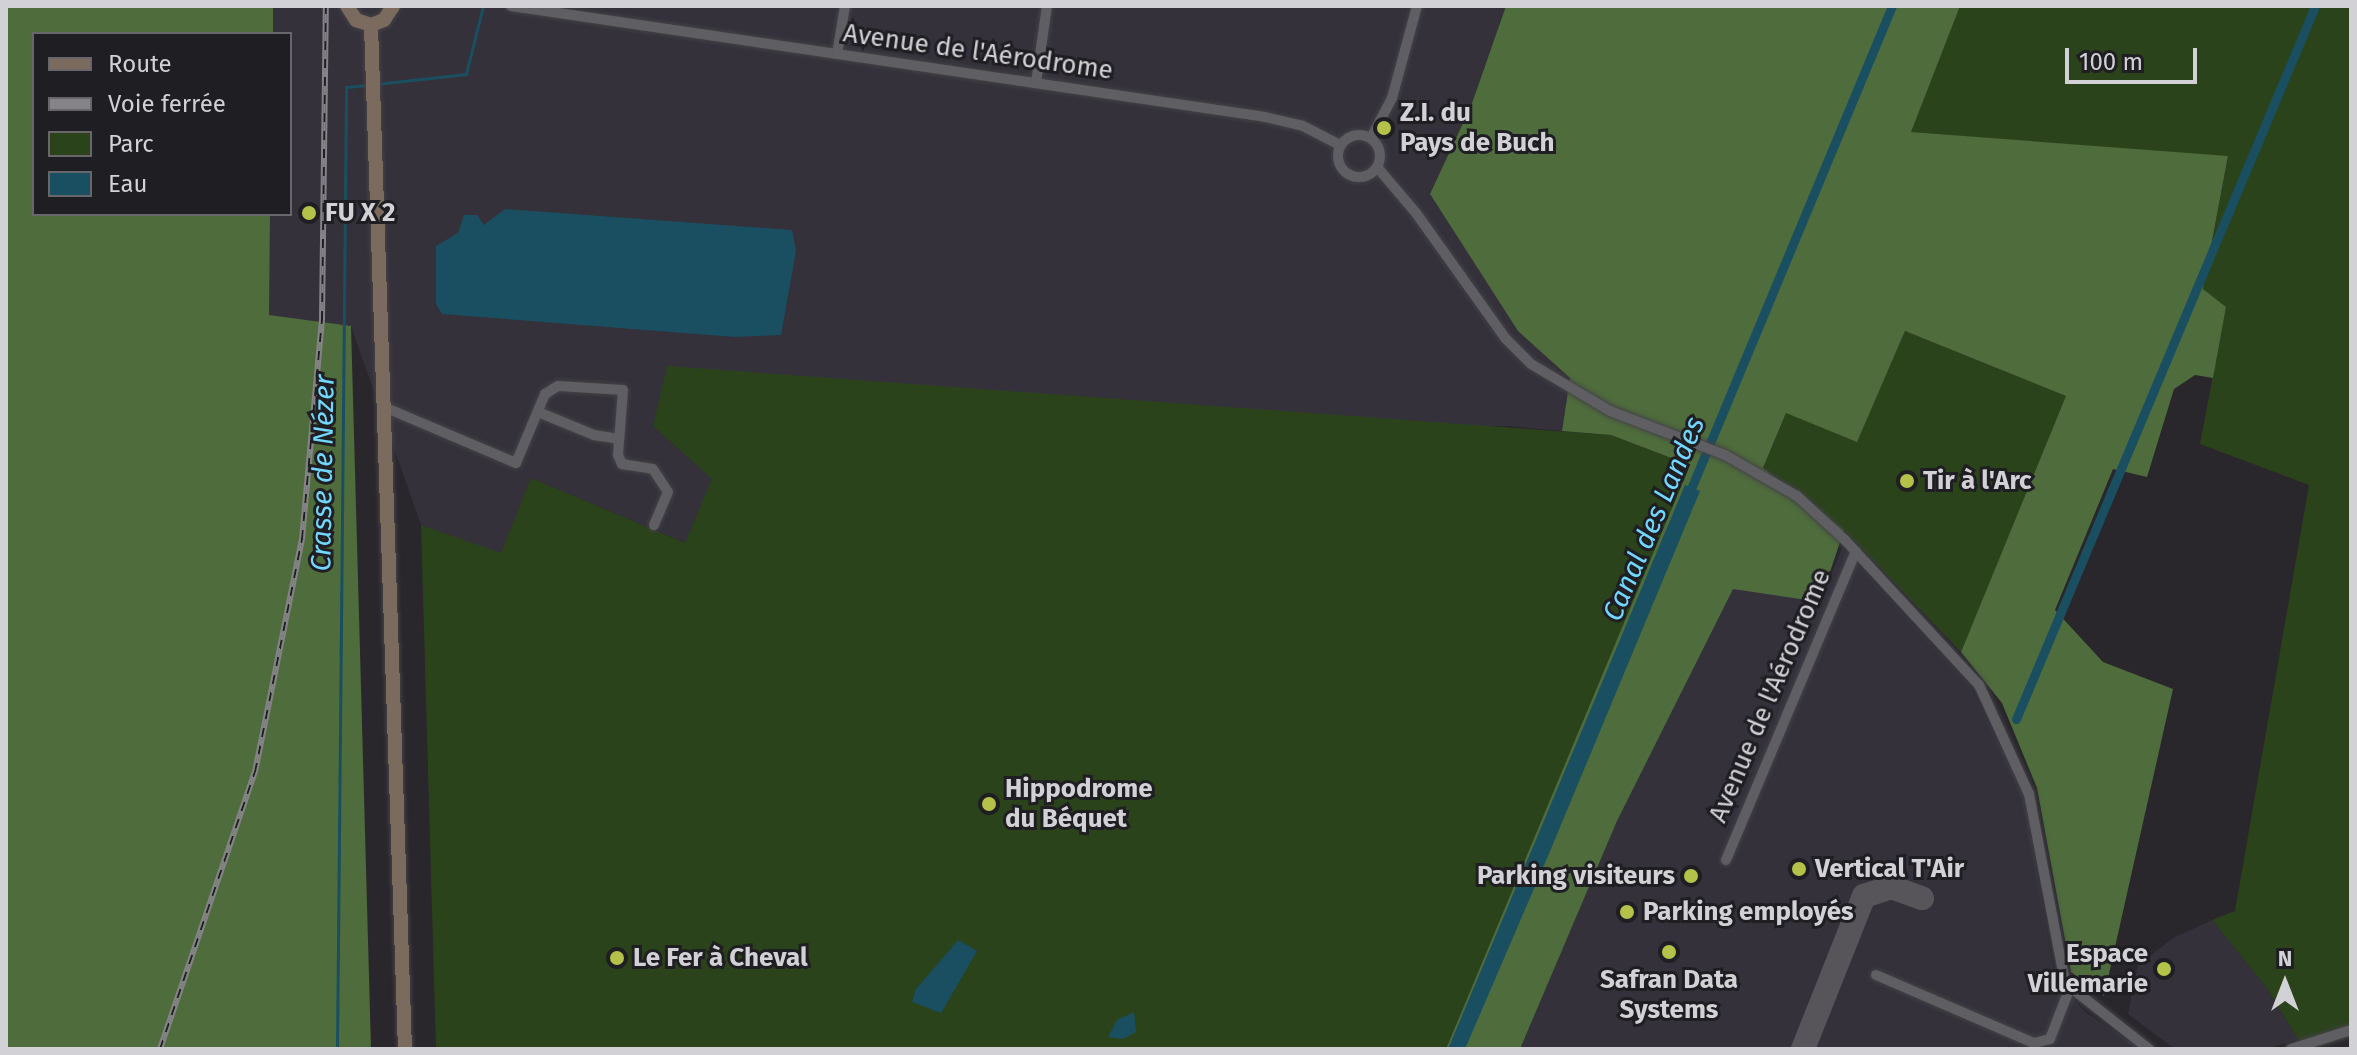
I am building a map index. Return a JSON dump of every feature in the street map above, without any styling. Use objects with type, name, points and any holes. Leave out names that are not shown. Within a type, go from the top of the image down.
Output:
[{"type":"main road","points":[[347,6],[356,20],[371,25],[384,20],[393,6]]},
{"type":"main road","points":[[371,25],[405,1049]]},
{"type":"street","name":"Avenue de l'Aérodrome","points":[[511,6],[1265,117],[1303,126],[1340,145]]},
{"type":"street","points":[[837,54],[845,6]]},
{"type":"street","points":[[1036,83],[1047,6]]},
{"type":"street","points":[[1371,138],[1392,98],[1417,6]]},
{"type":"street","points":[[1358,134],[1371,138],[1380,155],[1377,167],[1367,175],[1348,174],[1337,158],[1340,145],[1358,134]]},
{"type":"street","points":[[1377,167],[1416,213],[1506,339],[1531,364],[1610,411],[1725,455],[1797,496],[1856,551],[1979,685],[2029,794],[2060,965],[2069,990],[2149,1049]]},
{"type":"street","points":[[384,407],[516,463],[545,394],[558,386],[623,390],[619,439],[622,464],[653,469],[664,480],[668,492],[654,525]]},
{"type":"street","points":[[538,412],[594,435],[619,439]]},
{"type":"street","name":"Avenue de l'Aérodrome","points":[[1726,860],[1856,551]]},
{"type":"street","points":[[1876,975],[2034,1043],[2050,1039],[2069,990]]},
{"type":"street","points":[[2291,1049],[2351,1030]]},
{"type":"shaded area","points":[[273,6],[1506,6],[1471,106],[1430,194],[1518,331],[1570,378],[1562,431],[1509,426],[653,426],[713,479],[685,543],[531,478],[501,554],[421,525],[351,326],[268,316],[270,216],[292,216],[292,32],[273,32]]},
{"type":"shaded area","points":[[1842,548],[1970,686],[2024,795],[2055,979],[2085,1012],[2142,1049],[1520,1049],[1617,821],[1733,588],[1820,602]]},
{"type":"shaded area","points":[[2212,920],[2266,987],[2298,1039],[2266,1049],[2175,1049],[2128,1014],[2138,965],[2173,938]]},
{"type":"green space","points":[[6,6],[273,6],[273,32],[32,32],[32,216],[270,216],[269,315],[351,326],[371,1049],[6,1049]]},
{"type":"green space","points":[[1506,6],[1960,6],[1911,132],[2228,156],[2203,289],[2226,307],[2213,378],[2195,375],[2174,389],[2147,477],[2113,469],[2055,610],[2103,662],[2173,689],[2104,996],[2071,972],[2037,788],[2002,703],[1961,652],[2066,396],[1905,331],[1857,442],[1786,413],[1763,468],[1844,530],[1820,602],[1733,589],[1617,821],[1520,1049],[1446,1049],[1690,465],[1611,435],[1562,431],[1570,378],[1518,331],[1430,194],[1471,106]]},
{"type":"green space","points":[[1960,6],[2351,6],[2351,1037],[2315,1048],[2298,1039],[2266,987],[2212,920],[2235,911],[2309,485],[2200,444],[2226,307],[2203,290],[2228,157],[1910,132]]},
{"type":"green space","name":"Tir à l'Arc","points":[[1905,331],[2067,396],[1961,652],[1844,530],[1763,469],[1786,413],[1857,441]]},
{"type":"green space","name":"Hippodrome du Béquet","points":[[667,366],[1611,435],[1691,465],[1446,1049],[436,1049],[421,525],[501,553],[531,478],[685,543],[712,479],[653,426]]},
{"type":"water","points":[[505,209],[792,230],[796,251],[781,335],[735,337],[442,314],[436,304],[436,246],[458,233],[464,215],[477,215],[484,225]]},
{"type":"water","points":[[1685,485],[1700,491],[1548,856],[1465,1049],[1448,1049]]},
{"type":"water","points":[[958,940],[977,951],[941,1013],[912,1002],[916,989]]},
{"type":"water","points":[[1134,1012],[1136,1032],[1123,1039],[1108,1037],[1117,1020]]},
{"type":"waterway","name":"Crasse de Nézer","points":[[376,84],[466,74],[483,6]]},
{"type":"waterway","name":"Canal des Landes","points":[[1688,496],[1892,6]]},
{"type":"waterway","points":[[2016,719],[2315,6]]},
{"type":"waterway","name":"Crasse de Nézer","points":[[337,1049],[346,87],[368,85]]},
{"type":"taxiway","points":[[1803,1049],[1864,896],[1891,887],[1922,898]]},
{"type":"railway","points":[[160,1049],[255,772],[302,539],[322,320],[326,6]]},
{"type":"place","name":"Z.I. du Pays de Buch","points":[[1384,128]]},
{"type":"place","name":"FU X 2","points":[[309,213]]},
{"type":"place","name":"Tir à l'Arc","points":[[1907,481]]},
{"type":"place","name":"Hippodrome du Béquet","points":[[989,804]]},
{"type":"place","name":"Vertical T'Air","points":[[1799,869]]},
{"type":"place","name":"Parking visiteurs","points":[[1691,876]]},
{"type":"place","name":"Parking employés","points":[[1627,912]]},
{"type":"place","name":"Safran Data Systems","points":[[1669,952]]},
{"type":"place","name":"Le Fer à Cheval","points":[[617,958]]},
{"type":"place","name":"Espace Villemarie","points":[[2164,969]]}]
